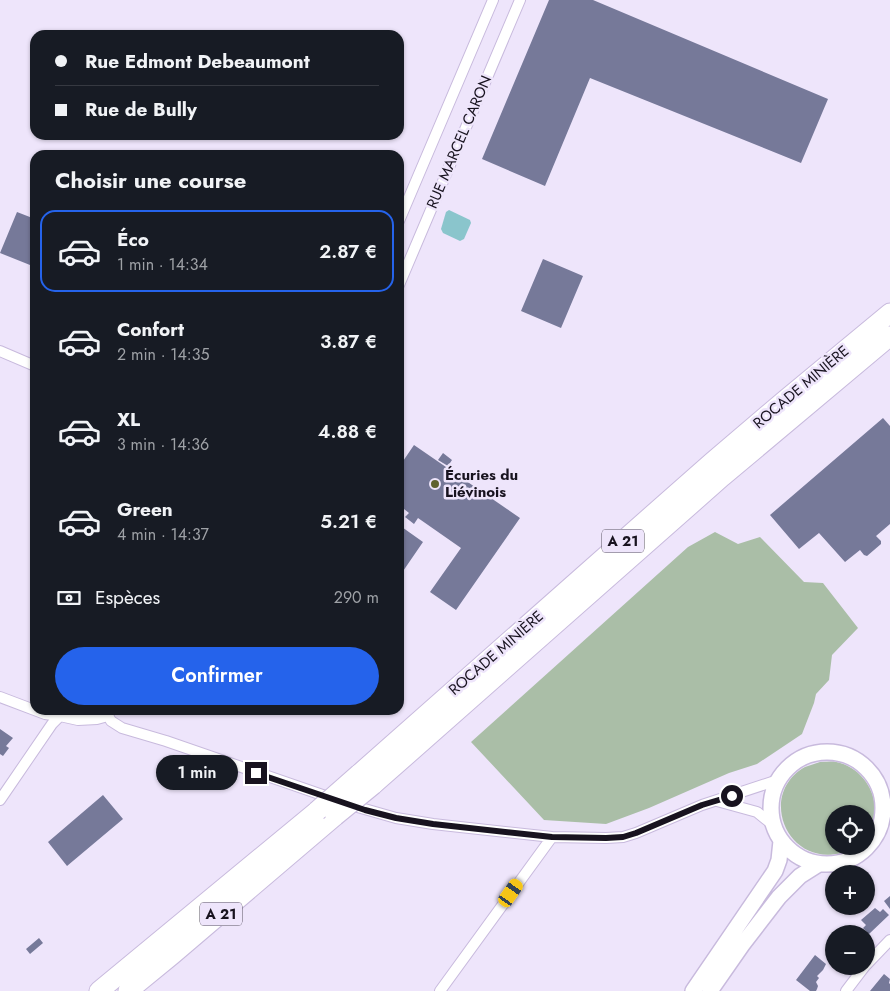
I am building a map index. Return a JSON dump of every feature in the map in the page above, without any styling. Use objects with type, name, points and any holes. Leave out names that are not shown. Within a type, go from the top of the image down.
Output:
[{"type":"highway","name":"ROCADE MINIÈRE","points":[[128,991],[335,816],[366,780],[712,462],[890,313]]},
{"type":"highway","name":"ROCADE MINIÈRE","points":[[99,991],[317,811],[366,780],[890,336]]},
{"type":"main road","points":[[836,752],[848,756],[860,762],[884,787],[882,797],[885,823],[862,852],[849,860],[834,864],[819,864],[804,860],[791,852],[781,841],[773,825],[770,802],[778,780],[786,768],[798,759],[811,754],[836,752]]},
{"type":"main road","points":[[693,991],[775,871],[780,860],[781,841]]},
{"type":"main road","points":[[710,991],[779,897],[800,876],[819,864]]},
{"type":"street","name":"RUE MARCEL CARON","points":[[404,209],[493,0]]},
{"type":"street","name":"RUE MARCEL CARON","points":[[404,273],[520,0]]},
{"type":"street","points":[[0,351],[30,364]]},
{"type":"street","points":[[0,697],[30,708]]},
{"type":"street","points":[[52,715],[78,720],[97,719],[104,715]]},
{"type":"street","points":[[108,715],[115,724],[122,728],[166,741],[365,810],[396,818],[433,824],[552,837],[623,837],[702,805],[778,780]]},
{"type":"street","points":[[0,800],[47,731],[60,716]]},
{"type":"street","points":[[717,801],[757,812],[773,825]]},
{"type":"street","points":[[440,991],[552,837]]},
{"type":"street","points":[[875,954],[890,940]]},
{"type":"street","points":[[846,991],[859,975]]},
{"type":"shaded area","points":[[449,210],[470,220],[471,223],[464,239],[460,241],[443,233],[441,229],[446,212]]},
{"type":"shaded area","points":[[715,532],[738,544],[760,537],[804,582],[823,583],[858,628],[832,655],[829,680],[816,694],[802,734],[757,764],[729,773],[649,808],[606,824],[544,820],[471,742],[688,547]]},
{"type":"shaded area","points":[[820,762],[836,762],[845,765],[861,776],[872,792],[874,805],[825,805],[825,854],[806,849],[793,839],[785,825],[781,810],[783,794],[791,779],[805,767]]},
{"type":"building","points":[[549,0],[593,0],[828,99],[801,163],[590,78],[545,186],[482,159]]},
{"type":"building","points":[[17,212],[30,217],[30,265],[0,253]]},
{"type":"building","points":[[543,259],[583,276],[561,328],[521,311]]},
{"type":"building","points":[[883,418],[890,426],[890,524],[876,536],[881,541],[881,544],[867,556],[860,550],[845,562],[819,533],[799,549],[770,515]]},
{"type":"building","name":"Écuries du Liévinois","points":[[414,445],[520,518],[456,610],[430,592],[461,548],[418,518],[414,524],[405,517],[409,513],[404,509],[404,460]]},
{"type":"building","points":[[443,453],[452,460],[448,466],[438,460]]},
{"type":"building","points":[[404,529],[423,542],[404,570]]},
{"type":"building","points":[[0,729],[13,738],[6,746],[9,748],[3,756],[0,754]]},
{"type":"building","points":[[103,795],[123,819],[67,866],[48,842]]},
{"type":"building","points":[[890,896],[890,909],[884,901]]},
{"type":"building","points":[[875,908],[880,912],[883,909],[889,915],[875,928],[875,925],[866,925],[861,920],[867,915],[875,915]]},
{"type":"building","points":[[39,938],[43,943],[30,954],[26,949]]},
{"type":"building","points":[[815,955],[825,963],[823,970],[817,976],[819,978],[816,982],[818,986],[816,991],[810,991],[796,980]]},
{"type":"building","points":[[884,974],[890,979],[890,991],[870,991]]},
{"type":"place","name":"Écuries du Liévinois","points":[[435,484]]},
{"type":"route","points":[[256,773],[365,810],[396,818],[552,837],[623,837],[702,805],[732,796]]}]
